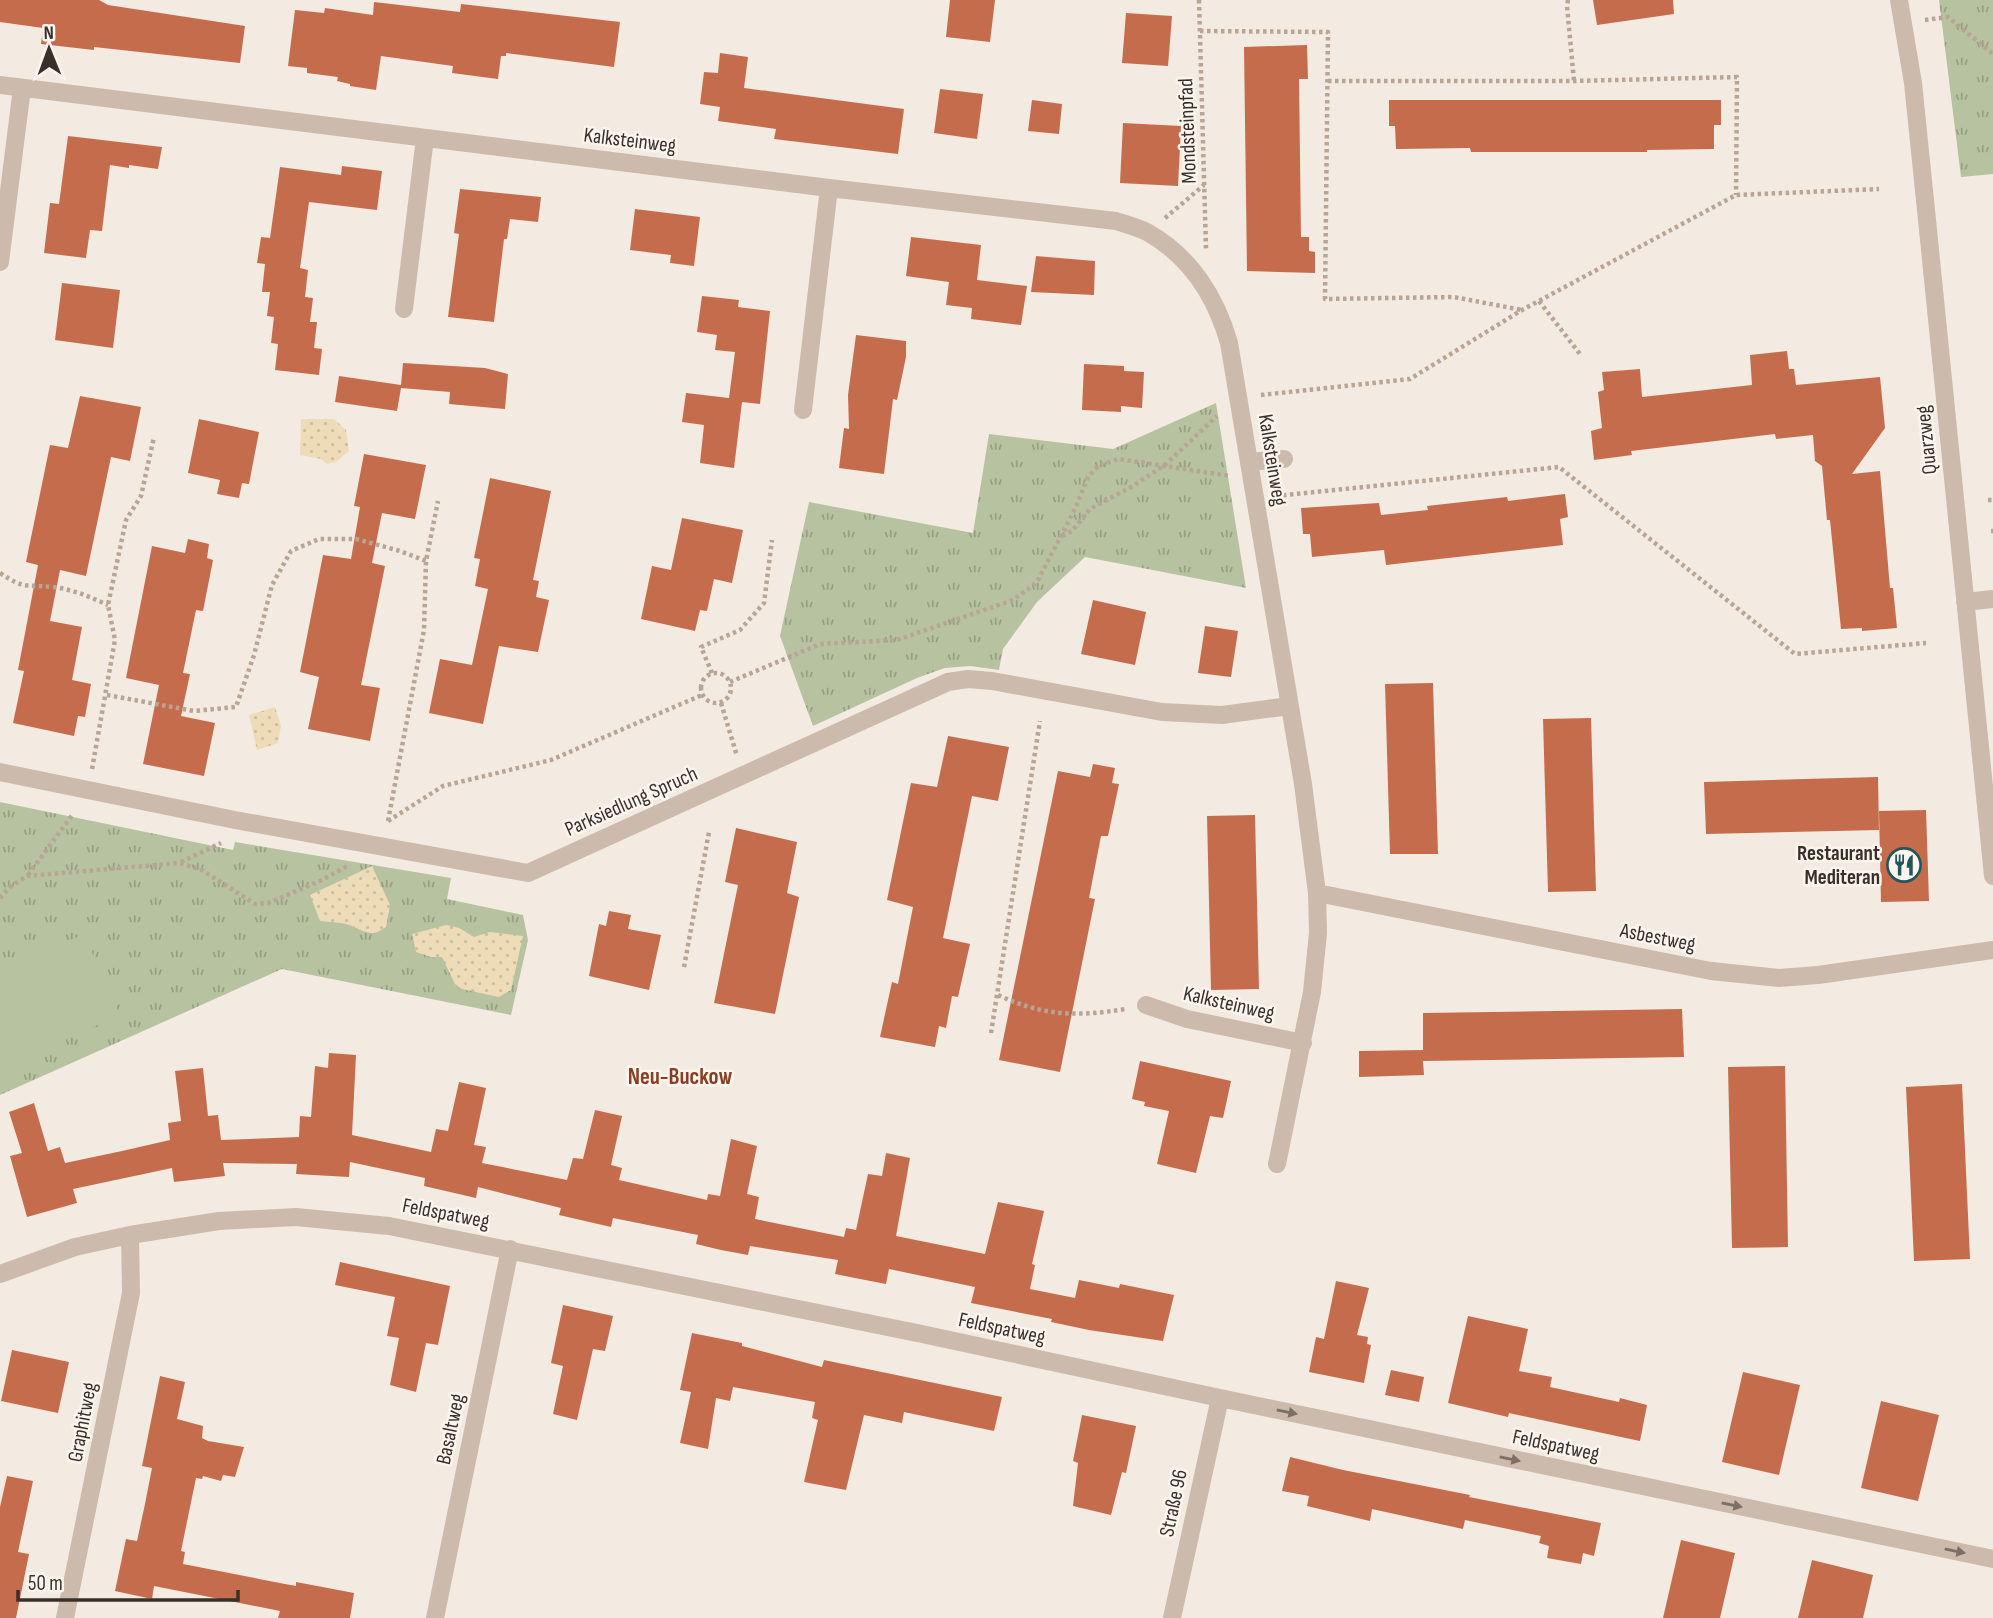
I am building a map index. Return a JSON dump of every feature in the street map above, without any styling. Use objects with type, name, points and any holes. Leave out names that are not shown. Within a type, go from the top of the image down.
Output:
[{"type":"street","name":"Quarzweg","points":[[1899,0],[1913,83],[1993,876]]},
{"type":"street","name":"Kalksteinweg","points":[[0,85],[1116,221],[1146,232],[1178,255],[1205,285],[1222,319],[1241,402],[1317,892],[1318,933],[1312,992],[1276,1164]]},
{"type":"street","points":[[0,262],[22,88]]},
{"type":"street","points":[[404,309],[425,138]]},
{"type":"street","points":[[803,410],[829,188]]},
{"type":"street","points":[[1250,462],[1284,459]]},
{"type":"street","points":[[1965,602],[1993,599]]},
{"type":"street","name":"Parksiedlung Spruch","points":[[0,772],[235,820],[527,873],[948,682],[968,679],[992,681],[1162,712],[1223,715],[1289,706]]},
{"type":"street","name":"Asbestweg","points":[[1317,892],[1711,971],[1779,978],[1993,950]]},
{"type":"street","name":"Kalksteinweg","points":[[1139,1006],[1187,1019],[1303,1043]]},
{"type":"street","name":"Feldspatweg","points":[[0,1274],[75,1247],[130,1234],[219,1221],[296,1217],[389,1226],[1993,1559]]},
{"type":"street","name":"Graphitweg","points":[[65,1618],[131,1293],[130,1234]]},
{"type":"street","name":"Basaltweg","points":[[435,1618],[510,1249]]},
{"type":"street","name":"Straße 96","points":[[1172,1618],[1220,1398]]},
{"type":"path","name":"Mondsteinpfad","points":[[1199,0],[1206,261]]},
{"type":"path","points":[[1568,0],[1574,81]]},
{"type":"path","points":[[1903,23],[1948,17],[1993,54]]},
{"type":"path","points":[[1200,31],[1328,32],[1325,299],[1454,297],[1522,310]]},
{"type":"path","points":[[1328,81],[1574,81],[1737,77],[1736,195]]},
{"type":"path","points":[[1159,222],[1205,185]]},
{"type":"path","points":[[1255,396],[1410,379],[1522,310],[1736,195],[1879,189]]},
{"type":"path","points":[[1539,301],[1580,354]]},
{"type":"path","points":[[1061,537],[1072,531],[1090,509],[1165,465],[1223,411]]},
{"type":"path","points":[[88,791],[115,640],[108,605],[126,520],[141,496],[154,437]]},
{"type":"path","points":[[730,682],[820,644],[897,640],[1013,600],[1037,582],[1088,477],[1098,466],[1118,458],[1210,475],[1234,476]]},
{"type":"path","points":[[1272,496],[1559,467],[1795,654],[1926,643]]},
{"type":"path","points":[[438,501],[426,561],[424,629],[388,821],[443,786],[551,760],[702,695]]},
{"type":"path","points":[[107,695],[194,711],[236,707],[254,655],[272,585],[291,551],[319,539],[356,538],[426,561]]},
{"type":"path","points":[[712,673],[701,647],[740,630],[764,603],[772,540]]},
{"type":"path","points":[[0,573],[21,587],[55,587],[86,595],[108,605]]},
{"type":"path","points":[[712,673],[723,674],[730,682],[730,694],[721,703],[709,703],[702,695],[701,682],[712,673]]},
{"type":"path","points":[[721,703],[743,776]]},
{"type":"path","points":[[991,1033],[1040,721]]},
{"type":"path","points":[[0,898],[10,887],[27,876],[72,814]]},
{"type":"path","points":[[684,967],[709,832]]},
{"type":"path","points":[[27,876],[180,863],[221,844]]},
{"type":"path","points":[[180,863],[202,870],[255,904],[294,892],[351,864]]},
{"type":"path","points":[[997,995],[1019,1005],[1070,1016],[1139,1006]]},
{"type":"green space","points":[[1939,0],[1993,0],[1993,174],[1961,177]]},
{"type":"green space","points":[[1216,403],[1246,588],[1085,557],[1037,602],[1003,649],[999,670],[970,666],[945,668],[917,678],[813,726],[780,636],[809,502],[973,533],[989,434],[1113,449]]},
{"type":"green space","points":[[0,802],[233,850],[235,842],[451,878],[447,899],[523,915],[528,940],[511,1015],[282,969],[0,1095]]},
{"type":"green space","points":[[84,934],[120,1015],[0,1068],[0,971]]},
{"type":"sand","points":[[301,419],[334,419],[346,430],[349,451],[336,462],[327,464],[321,459],[300,455]]},
{"type":"sand","points":[[275,707],[281,726],[278,743],[257,750],[249,715]]},
{"type":"sand","points":[[372,866],[390,905],[386,927],[371,933],[346,924],[320,921],[310,895]]},
{"type":"sand","points":[[446,925],[459,928],[474,937],[490,932],[523,936],[511,990],[499,997],[462,989],[455,984],[442,957],[416,952],[412,934]]},
{"type":"building","points":[[0,0],[99,0],[108,5],[245,26],[240,63],[41,44],[43,28],[0,22]]},
{"type":"building","points":[[950,0],[995,0],[990,42],[946,37]]},
{"type":"building","points":[[1593,0],[1673,0],[1674,14],[1597,25]]},
{"type":"building","points":[[374,2],[460,12],[461,4],[620,22],[614,67],[506,53],[506,56],[501,56],[498,79],[452,73],[453,66],[381,56],[376,90],[350,86],[337,81],[338,77],[307,73],[307,68],[288,66],[295,10],[324,13],[325,8],[373,15]]},
{"type":"building","points":[[1126,13],[1172,16],[1168,66],[1122,63]]},
{"type":"building","points":[[1307,45],[1308,79],[1299,79],[1301,237],[1309,237],[1309,251],[1315,252],[1315,273],[1247,271],[1244,47]]},
{"type":"building","points":[[720,53],[748,57],[744,88],[904,109],[898,154],[774,139],[776,129],[718,121],[720,107],[700,104],[704,72],[718,73]]},
{"type":"building","points":[[940,89],[983,94],[977,139],[934,133]]},
{"type":"building","points":[[1032,100],[1062,104],[1059,134],[1028,131]]},
{"type":"building","points":[[1389,100],[1721,100],[1721,125],[1714,125],[1714,149],[1647,152],[1471,152],[1470,148],[1396,149],[1395,126],[1389,126]]},
{"type":"building","points":[[1123,123],[1181,126],[1178,186],[1120,183]]},
{"type":"building","points":[[68,136],[162,147],[158,169],[110,165],[102,231],[90,230],[86,258],[44,253],[50,203],[59,204]]},
{"type":"building","points":[[342,166],[382,171],[377,210],[309,202],[300,268],[308,270],[305,297],[313,298],[310,322],[317,322],[314,348],[322,349],[319,375],[275,370],[278,344],[271,343],[274,317],[267,316],[270,292],[262,292],[265,264],[257,263],[261,237],[270,238],[280,167],[341,175]]},
{"type":"building","points":[[460,189],[541,197],[538,222],[510,219],[507,239],[504,239],[494,322],[448,317],[459,234],[454,233]]},
{"type":"building","points":[[635,209],[700,217],[694,266],[670,263],[671,255],[630,250]]},
{"type":"building","points":[[911,237],[981,245],[977,280],[1027,286],[1021,325],[971,319],[972,308],[946,305],[949,282],[906,276]]},
{"type":"building","points":[[1036,256],[1095,261],[1094,295],[1031,292]]},
{"type":"building","points":[[62,283],[120,290],[113,348],[55,340]]},
{"type":"building","points":[[702,296],[739,300],[738,307],[770,311],[760,404],[742,402],[734,468],[700,463],[704,425],[682,422],[686,393],[729,398],[735,352],[715,350],[717,335],[697,332]]},
{"type":"building","points":[[856,335],[906,341],[906,357],[897,400],[893,399],[884,474],[839,468],[844,428],[849,429],[848,395]]},
{"type":"building","points":[[1787,351],[1789,369],[1794,369],[1796,385],[1880,377],[1885,428],[1852,474],[1880,471],[1890,588],[1893,588],[1897,628],[1862,631],[1862,628],[1841,629],[1830,520],[1827,520],[1822,466],[1815,461],[1813,435],[1776,439],[1775,434],[1631,451],[1632,455],[1594,460],[1591,431],[1602,428],[1598,392],[1604,390],[1602,372],[1640,369],[1642,397],[1752,385],[1750,355]]},
{"type":"building","points":[[403,363],[485,368],[508,374],[505,409],[449,404],[450,392],[401,388],[397,411],[335,402],[339,376],[401,385]]},
{"type":"building","points":[[1084,364],[1124,366],[1124,371],[1144,372],[1142,408],[1121,406],[1121,412],[1082,410]]},
{"type":"building","points":[[80,396],[141,407],[130,461],[111,457],[86,576],[60,570],[50,621],[82,627],[72,680],[91,684],[85,717],[78,716],[74,736],[13,723],[24,671],[18,670],[38,565],[26,562],[50,445],[68,448]]},
{"type":"building","points":[[199,419],[259,432],[249,484],[242,483],[239,498],[217,494],[220,480],[188,473]]},
{"type":"building","points":[[364,454],[426,465],[415,519],[382,513],[372,563],[385,566],[361,685],[380,688],[370,741],[308,729],[319,677],[300,672],[323,555],[351,559],[360,507],[354,506]]},
{"type":"building","points":[[490,478],[551,491],[533,580],[539,581],[536,597],[549,600],[538,652],[499,646],[483,724],[429,713],[440,659],[472,665],[488,589],[475,586],[480,559],[474,558]]},
{"type":"building","points":[[1565,494],[1568,517],[1560,519],[1563,545],[1386,565],[1384,550],[1312,557],[1310,534],[1303,534],[1301,508],[1379,503],[1381,515],[1428,510],[1427,506]]},
{"type":"building","points":[[682,518],[743,530],[732,583],[714,579],[707,611],[700,610],[695,631],[641,619],[652,566],[671,570]]},
{"type":"building","points":[[188,539],[209,544],[207,558],[213,560],[203,611],[196,610],[183,673],[190,674],[181,716],[215,723],[204,776],[143,764],[159,685],[126,678],[152,546],[185,553]]},
{"type":"building","points":[[1093,600],[1146,612],[1135,665],[1081,654]]},
{"type":"building","points":[[1205,626],[1238,631],[1231,677],[1198,673]]},
{"type":"building","points":[[1433,683],[1438,854],[1390,854],[1385,684]]},
{"type":"building","points":[[1591,718],[1596,891],[1548,892],[1543,719]]},
{"type":"building","points":[[948,736],[1009,747],[998,801],[972,796],[943,938],[970,944],[958,997],[952,996],[946,1028],[939,1026],[935,1047],[880,1037],[892,982],[898,984],[913,907],[887,900],[911,783],[937,787]]},
{"type":"building","points":[[1093,764],[1115,768],[1112,783],[1119,784],[1108,836],[1101,836],[1089,898],[1095,899],[1060,1072],[999,1060],[1058,771],[1090,777]]},
{"type":"building","points":[[1878,777],[1879,830],[1706,834],[1704,782]]},
{"type":"building","name":"Restaurant Mediteran","points":[[1926,810],[1929,901],[1881,902],[1879,811]]},
{"type":"building","points":[[1255,815],[1259,989],[1211,990],[1207,816]]},
{"type":"building","points":[[736,828],[797,842],[787,893],[799,897],[775,1014],[714,1003],[738,885],[725,882]]},
{"type":"building","points":[[609,911],[631,915],[628,929],[661,935],[649,990],[589,976],[599,924],[606,926]]},
{"type":"building","points":[[1682,1009],[1684,1057],[1423,1061],[1424,1075],[1359,1077],[1359,1051],[1423,1050],[1423,1013]]},
{"type":"building","points":[[329,1053],[356,1055],[352,1135],[431,1152],[436,1129],[448,1131],[459,1082],[486,1088],[474,1145],[486,1147],[482,1163],[567,1180],[573,1158],[583,1159],[595,1110],[622,1116],[611,1165],[622,1168],[619,1180],[707,1200],[708,1194],[720,1196],[731,1139],[757,1146],[747,1194],[759,1197],[755,1219],[844,1237],[846,1228],[856,1230],[868,1174],[882,1176],[886,1153],[910,1158],[896,1236],[985,1254],[998,1202],[1044,1211],[1032,1264],[1035,1265],[1030,1289],[1075,1298],[1079,1280],[1119,1288],[1120,1284],[1174,1295],[1163,1341],[1089,1330],[1051,1322],[1052,1319],[971,1303],[975,1287],[889,1269],[886,1284],[835,1274],[838,1260],[750,1246],[748,1255],[721,1250],[696,1244],[698,1235],[613,1218],[611,1227],[559,1215],[561,1208],[478,1187],[476,1198],[424,1186],[425,1178],[350,1162],[349,1177],[296,1174],[297,1164],[223,1163],[225,1176],[174,1182],[172,1168],[73,1189],[77,1203],[27,1217],[10,1156],[22,1153],[9,1112],[34,1103],[48,1151],[60,1147],[65,1163],[122,1151],[170,1140],[168,1123],[181,1121],[175,1071],[203,1068],[208,1116],[218,1115],[221,1140],[299,1137],[300,1116],[311,1117],[315,1066],[328,1068]]},
{"type":"building","points":[[1140,1061],[1231,1081],[1223,1118],[1210,1116],[1196,1173],[1157,1164],[1169,1111],[1144,1106],[1145,1102],[1132,1099]]},
{"type":"building","points":[[1785,1066],[1788,1247],[1732,1248],[1728,1067]]},
{"type":"building","points":[[1962,1084],[1970,1259],[1914,1261],[1906,1087]]},
{"type":"building","points":[[340,1262],[450,1286],[438,1345],[426,1343],[416,1392],[390,1385],[399,1338],[387,1336],[395,1297],[335,1285]]},
{"type":"building","points":[[1336,1281],[1369,1288],[1357,1335],[1368,1337],[1367,1344],[1371,1345],[1364,1383],[1309,1372],[1316,1337],[1324,1339]]},
{"type":"building","points":[[563,1305],[613,1316],[605,1351],[593,1349],[577,1420],[553,1414],[563,1366],[551,1363]]},
{"type":"building","points":[[1468,1316],[1528,1329],[1519,1371],[1552,1377],[1550,1387],[1619,1402],[1620,1398],[1647,1405],[1640,1441],[1448,1403]]},
{"type":"building","points":[[692,1333],[742,1343],[742,1346],[822,1367],[824,1360],[1002,1397],[994,1431],[904,1412],[902,1423],[864,1415],[846,1490],[804,1482],[818,1420],[812,1418],[815,1402],[733,1387],[730,1401],[716,1398],[708,1449],[680,1443],[691,1392],[680,1390]]},
{"type":"building","points":[[12,1350],[69,1362],[58,1413],[1,1401]]},
{"type":"building","points":[[1391,1370],[1424,1377],[1419,1402],[1385,1395]]},
{"type":"building","points":[[1743,1372],[1800,1385],[1779,1475],[1722,1462]]},
{"type":"building","points":[[160,1376],[185,1382],[177,1419],[203,1426],[202,1438],[208,1441],[244,1447],[235,1477],[223,1475],[221,1481],[203,1476],[202,1479],[196,1478],[181,1551],[185,1552],[183,1564],[296,1586],[296,1582],[354,1593],[350,1618],[278,1618],[280,1611],[154,1586],[152,1599],[115,1591],[126,1539],[137,1541],[145,1504],[152,1468],[142,1466]]},
{"type":"building","points":[[1881,1401],[1939,1415],[1918,1501],[1861,1488]]},
{"type":"building","points":[[1082,1415],[1136,1426],[1126,1473],[1122,1472],[1111,1515],[1073,1506],[1078,1463],[1073,1461]]},
{"type":"building","points":[[1290,1457],[1601,1523],[1594,1556],[1583,1553],[1581,1564],[1547,1558],[1549,1546],[1539,1543],[1541,1536],[1465,1520],[1463,1529],[1372,1509],[1370,1521],[1307,1506],[1309,1496],[1282,1491]]},
{"type":"building","points":[[7,1476],[33,1481],[18,1552],[29,1554],[16,1618],[0,1618],[0,1507]]},
{"type":"building","points":[[1681,1540],[1735,1553],[1720,1618],[1663,1618]]},
{"type":"building","points":[[1812,1560],[1873,1575],[1863,1618],[1798,1618]]},
{"type":"place","name":"Restaurant Mediteran","points":[[1904,865]]},
{"type":"district","name":"Neu-Buckow","points":[[680,1076]]}]
